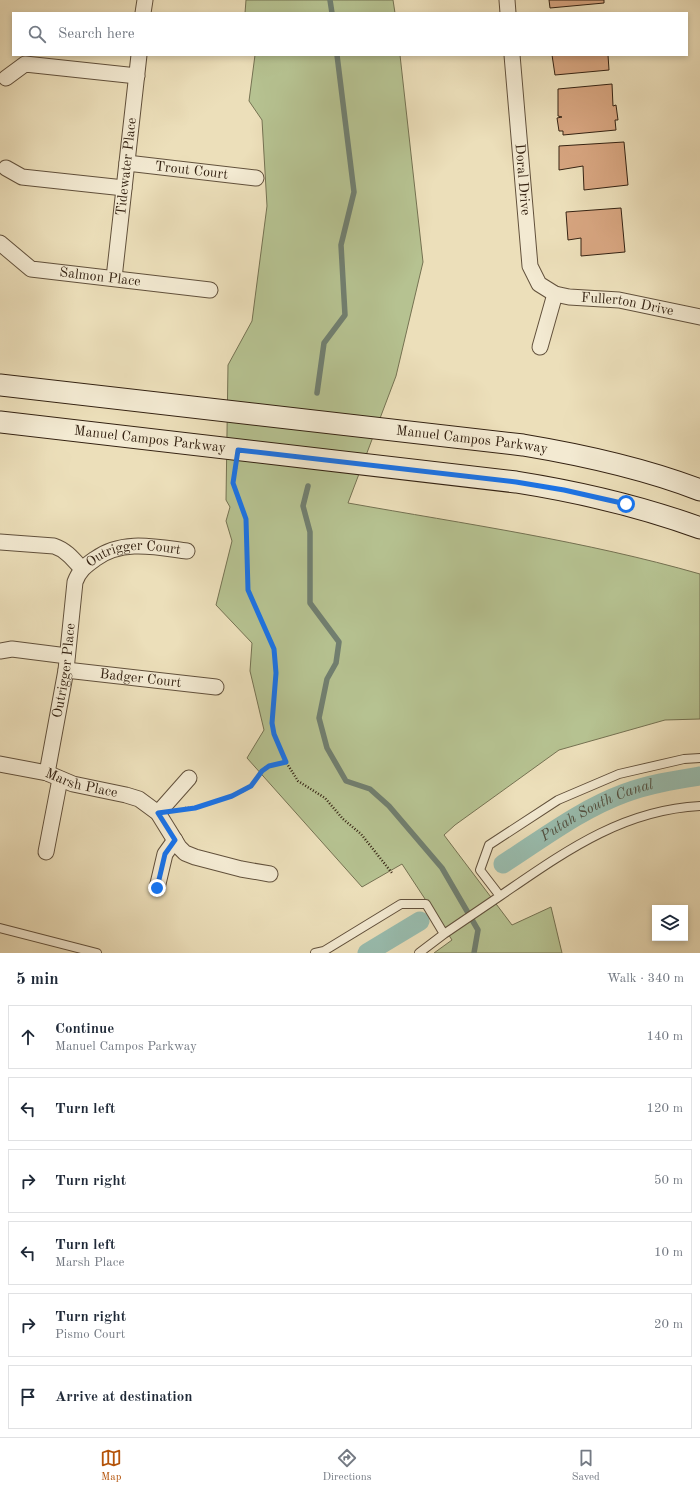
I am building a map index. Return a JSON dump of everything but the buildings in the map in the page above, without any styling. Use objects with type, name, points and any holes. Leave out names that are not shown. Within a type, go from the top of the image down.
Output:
[{"type":"main road","name":"Manuel Campos Parkway","points":[[0,384],[523,445],[574,453],[636,469],[700,490]]},
{"type":"main road","name":"Manuel Campos Parkway","points":[[0,422],[516,482],[548,487],[626,504],[700,528]]},
{"type":"street","points":[[143,12],[144,0]]},
{"type":"street","points":[[507,0],[508,12]]},
{"type":"street","name":"Tidewater Place","points":[[114,278],[139,56]]},
{"type":"street","name":"Doral Drive","points":[[512,56],[530,266],[539,284],[555,294]]},
{"type":"street","points":[[6,78],[25,64],[137,76]]},
{"type":"street","name":"Trout Court","points":[[127,163],[256,178]]},
{"type":"street","points":[[6,168],[22,176],[124,188]]},
{"type":"street","name":"Salmon Place","points":[[0,243],[31,269],[210,290]]},
{"type":"street","points":[[540,347],[555,294]]},
{"type":"street","name":"Fullerton Drive","points":[[555,294],[569,297],[619,300],[700,317]]},
{"type":"street","points":[[0,542],[54,546],[62,549],[82,569]]},
{"type":"street","name":"Outrigger Court","points":[[82,569],[103,553],[126,546],[145,546],[187,551]]},
{"type":"street","name":"Outrigger Place","points":[[46,852],[53,776],[76,582],[82,569]]},
{"type":"street","name":"Badger Court","points":[[0,651],[12,649],[66,663],[216,687]]},
{"type":"street","name":"Marsh Place","points":[[0,764],[53,776],[73,784],[139,799],[158,813],[185,853],[195,857],[270,874]]},
{"type":"street","points":[[158,813],[189,778]]},
{"type":"street","points":[[157,888],[165,854],[175,840]]},
{"type":"lane","points":[[500,896],[480,870],[489,845],[558,800],[619,774],[684,759],[700,758]]},
{"type":"lane","points":[[419,953],[444,934],[568,849],[616,824],[679,807],[700,806]]},
{"type":"lane","points":[[315,953],[324,951],[401,904],[426,904],[444,934]]},
{"type":"lane","points":[[0,928],[97,953]]},
{"type":"path","points":[[238,450],[233,483],[246,519],[248,590],[274,649],[276,673],[272,723],[274,734],[286,762],[298,781],[325,798],[343,819],[361,834],[392,872]]},
{"type":"path","points":[[158,813],[195,808],[232,796],[251,786],[262,771],[269,766],[286,762]]},
{"type":"green space","points":[[246,0],[393,0],[395,12],[245,12]]},
{"type":"green space","points":[[255,56],[400,56],[423,262],[396,376],[348,503],[569,543],[657,562],[700,574],[700,719],[665,720],[559,750],[455,825],[444,835],[512,925],[551,907],[562,953],[434,953],[452,940],[402,864],[362,887],[247,758],[264,730],[250,671],[252,643],[216,605],[232,541],[226,521],[230,507],[226,500],[228,365],[252,321],[267,206],[262,120],[249,101]]},
{"type":"waterway","points":[[330,0],[332,12]]},
{"type":"waterway","points":[[317,393],[324,343],[345,315],[341,245],[354,192],[337,56]]},
{"type":"waterway","points":[[308,486],[303,506],[310,532],[310,603],[339,642],[336,663],[327,679],[319,718],[327,748],[346,781],[370,789],[389,806],[442,868],[478,930],[474,953]]},
{"type":"waterway","name":"Putah South Canal","points":[[503,864],[562,825],[593,807],[643,787],[700,776]]},
{"type":"waterway","name":"Putah South Canal","points":[[367,953],[420,921]]},
{"type":"route","points":[[157,888],[165,854],[175,840],[169,828],[158,813],[195,808],[232,796],[251,786],[262,771],[269,766],[286,762],[274,734],[272,723],[276,673],[274,649],[248,590],[246,519],[233,483],[238,450],[516,482],[564,490],[626,504]]}]
